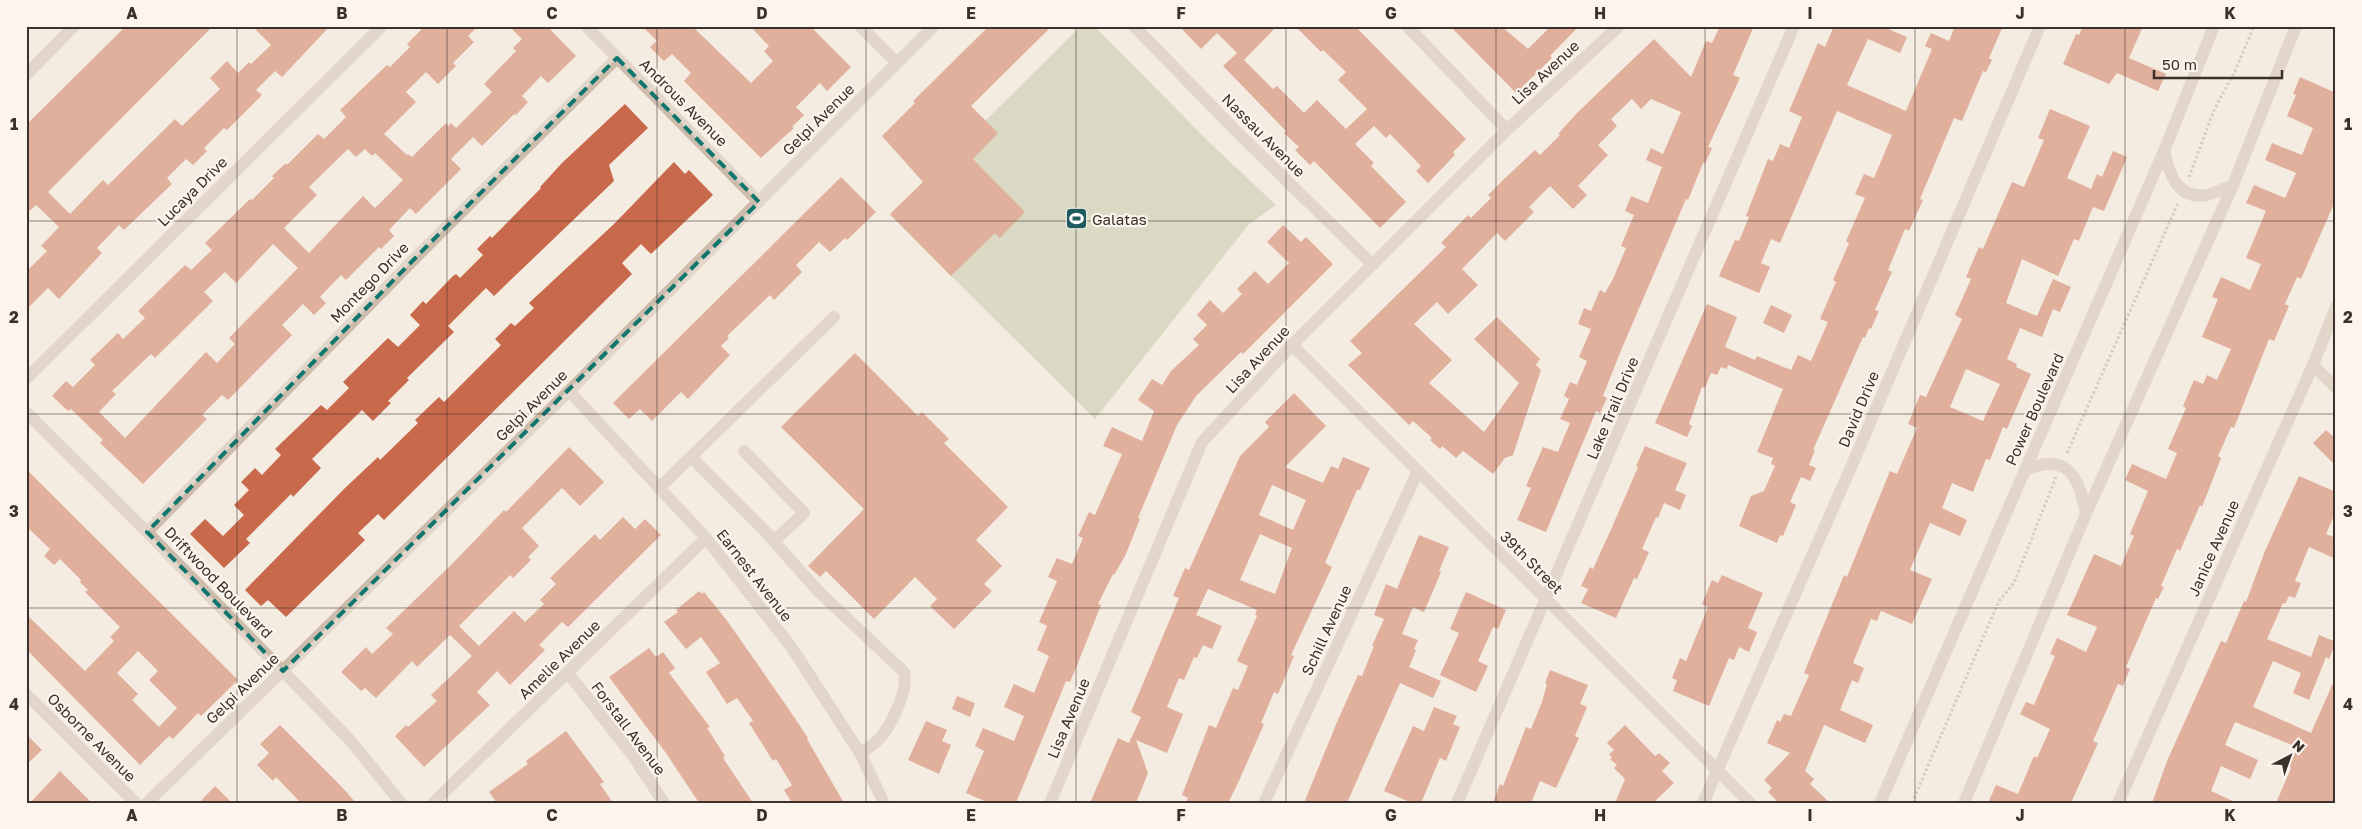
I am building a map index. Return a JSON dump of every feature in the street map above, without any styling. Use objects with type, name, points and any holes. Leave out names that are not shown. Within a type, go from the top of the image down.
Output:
[{"type":"street","points":[[26,75],[74,26]]},
{"type":"street","name":"Lucaya Drive","points":[[26,379],[382,26]]},
{"type":"street","name":"Androus Avenue","points":[[586,26],[759,202]]},
{"type":"street","points":[[860,26],[896,63]]},
{"type":"street","name":"Gelpi Avenue","points":[[147,803],[569,392],[934,26]]},
{"type":"street","name":"Nassau Avenue","points":[[1134,26],[1236,131],[1373,265]]},
{"type":"street","points":[[1407,26],[1507,130]]},
{"type":"street","name":"Lisa Avenue","points":[[1050,803],[1202,442],[1292,345],[1507,130],[1618,26]]},
{"type":"street","name":"Lake Trail Drive","points":[[1457,803],[1794,26]]},
{"type":"street","name":"David Drive","points":[[1703,803],[1852,465],[2040,26]]},
{"type":"street","name":"Power Boulevard","points":[[1880,803],[2164,151],[2214,26]]},
{"type":"street","points":[[1964,803],[2086,514],[2233,185],[2296,26]]},
{"type":"street","name":"Montego Drive","points":[[147,532],[244,436],[426,246],[617,58]]},
{"type":"street","points":[[2164,151],[2170,176],[2183,190],[2189,193],[2206,195],[2233,185]]},
{"type":"street","name":"Janice Avenue","points":[[2118,803],[2313,365],[2336,307]]},
{"type":"street","points":[[659,488],[834,317]]},
{"type":"street","name":"39th Street","points":[[1292,345],[1750,803]]},
{"type":"street","points":[[2313,365],[2336,388]]},
{"type":"street","name":"Earnest Avenue","points":[[569,392],[706,538],[792,648],[860,753],[884,803]]},
{"type":"street","name":"Driftwood Boulevard","points":[[26,412],[284,671],[350,740],[401,803]]},
{"type":"street","points":[[744,451],[804,513],[774,541]]},
{"type":"street","points":[[691,457],[774,541],[818,591],[904,672],[906,680],[895,712],[880,738],[860,753]]},
{"type":"street","points":[[2024,471],[2036,465],[2051,462],[2062,465],[2070,472],[2082,490],[2086,514]]},
{"type":"street","name":"Schill Avenue","points":[[1264,803],[1418,472]]},
{"type":"street","name":"Amelie Avenue","points":[[433,803],[706,538]]},
{"type":"street","name":"Forstall Avenue","points":[[568,673],[633,756],[664,803]]},
{"type":"street","name":"Osborne Avenue","points":[[26,694],[136,803]]},
{"type":"path","points":[[1912,803],[1999,602],[2014,583],[2062,465],[2183,190],[2214,110],[2236,69],[2254,26]]},
{"type":"highlighted area","points":[[617,58],[759,202],[283,671],[147,532],[427,246]]},
{"type":"green space","name":"Galatas","points":[[1081,26],[1094,26],[1211,144],[1276,205],[1249,224],[1095,419],[890,215]]},
{"type":"building","points":[[126,26],[213,26],[48,192],[70,214],[103,180],[108,185],[175,119],[182,126],[220,89],[210,78],[227,61],[238,73],[249,62],[251,64],[271,45],[252,26],[330,26],[282,77],[275,71],[256,90],[262,95],[227,130],[224,128],[204,148],[207,151],[193,165],[186,159],[167,178],[172,184],[124,230],[119,225],[97,248],[102,253],[59,299],[48,288],[26,310],[26,272],[47,251],[41,246],[59,227],[36,205],[26,214],[26,125]]},
{"type":"building","points":[[425,26],[478,26],[468,36],[474,42],[453,63],[456,66],[438,84],[426,72],[406,92],[416,102],[384,134],[407,155],[412,157],[446,123],[448,126],[451,123],[456,128],[492,92],[484,84],[516,51],[513,48],[522,39],[509,26],[547,26],[576,56],[548,83],[541,76],[522,96],[528,102],[482,146],[473,137],[451,159],[461,169],[416,214],[410,208],[389,230],[394,236],[381,249],[379,247],[346,280],[341,275],[320,297],[326,303],[314,315],[303,304],[282,325],[292,335],[228,400],[222,395],[202,415],[207,419],[143,484],[100,443],[103,440],[71,409],[68,411],[52,396],[66,381],[73,387],[95,365],[90,360],[118,333],[123,339],[145,318],[138,311],[185,265],[191,270],[212,250],[205,243],[250,199],[252,200],[274,178],[272,176],[286,163],[287,165],[318,134],[324,139],[346,117],[340,110],[387,65],[390,67],[410,47],[407,44]],"holes":[[[348,149],[356,157],[365,149],[372,156],[375,153],[403,180],[375,208],[363,196],[309,253],[284,228],[317,195],[309,187]],[[273,244],[298,268],[229,338],[235,344],[217,363],[206,352],[125,438],[99,412],[116,394],[112,391],[151,354],[155,358],[213,301],[204,292],[225,272],[236,283]]]},
{"type":"building","points":[[642,26],[692,26],[751,83],[773,61],[764,51],[769,46],[750,26],[810,26],[851,67],[827,91],[820,83],[796,107],[804,115],[792,127],[794,128],[761,158],[684,81],[691,73],[672,54],[664,61],[650,47],[657,41]]},
{"type":"building","points":[[989,26],[1052,26],[971,106],[998,133],[973,159],[1025,212],[1000,238],[995,233],[951,276],[890,214],[923,182],[882,136],[915,103],[913,101]]},
{"type":"building","points":[[1179,26],[1277,26],[1244,60],[1273,89],[1277,86],[1304,113],[1317,100],[1346,129],[1367,109],[1338,80],[1346,72],[1323,50],[1321,52],[1295,26],[1355,26],[1466,139],[1453,152],[1455,155],[1428,183],[1416,171],[1421,166],[1390,134],[1386,138],[1374,126],[1355,144],[1374,163],[1371,166],[1406,202],[1380,228],[1314,161],[1310,165],[1295,150],[1299,147],[1284,133],[1286,131],[1223,66],[1237,53],[1217,33],[1201,49]]},
{"type":"building","points":[[1450,26],[1501,26],[1528,49],[1551,26],[1579,26],[1550,56],[1552,58],[1516,93]]},
{"type":"building","points":[[1720,26],[1754,26],[1733,75],[1740,78],[1708,147],[1712,148],[1705,164],[1703,163],[1688,200],[1686,199],[1622,348],[1603,396],[1607,398],[1600,413],[1596,411],[1546,532],[1517,520],[1531,488],[1526,486],[1543,447],[1558,452],[1570,423],[1560,419],[1569,399],[1564,396],[1570,382],[1577,385],[1587,361],[1579,357],[1591,329],[1578,324],[1584,308],[1591,311],[1600,290],[1605,293],[1613,279],[1626,248],[1621,246],[1634,215],[1625,211],[1631,196],[1648,203],[1662,167],[1646,160],[1651,148],[1663,154],[1681,112],[1651,99],[1641,109],[1632,99],[1611,119],[1617,126],[1598,145],[1608,155],[1578,186],[1587,195],[1573,209],[1550,186],[1529,207],[1534,212],[1505,241],[1497,233],[1462,269],[1478,285],[1448,314],[1437,302],[1414,324],[1452,360],[1429,383],[1484,432],[1519,383],[1474,339],[1497,317],[1540,359],[1536,365],[1541,370],[1513,455],[1505,458],[1493,474],[1463,451],[1456,458],[1442,446],[1440,449],[1430,440],[1432,438],[1413,421],[1409,425],[1348,365],[1362,353],[1350,341],[1446,247],[1441,243],[1468,215],[1471,218],[1491,198],[1488,195],[1502,181],[1535,150],[1540,155],[1560,135],[1558,134],[1576,114],[1654,39],[1691,77],[1706,41],[1712,43]]},
{"type":"building","points":[[1834,26],[1881,26],[1907,37],[1900,53],[1868,39],[1847,85],[1906,111],[1932,49],[1925,46],[1931,33],[1949,41],[1955,26],[2003,26],[1989,58],[1992,60],[1986,72],[1983,71],[1962,121],[1954,118],[1920,199],[1923,200],[1909,231],[1905,229],[1888,270],[1892,272],[1875,310],[1879,311],[1871,329],[1869,328],[1865,338],[1863,337],[1813,450],[1815,450],[1809,465],[1816,468],[1810,481],[1801,477],[1790,502],[1796,505],[1783,536],[1780,535],[1777,543],[1739,526],[1751,496],[1764,491],[1775,466],[1771,464],[1773,458],[1757,452],[1783,389],[1728,365],[1727,369],[1721,367],[1717,375],[1711,373],[1705,388],[1702,387],[1689,424],[1692,426],[1687,437],[1655,423],[1707,304],[1737,317],[1725,347],[1755,360],[1757,356],[1791,370],[1798,355],[1811,361],[1828,322],[1820,319],[1836,282],[1833,280],[1849,243],[1846,241],[1865,198],[1855,194],[1864,174],[1874,178],[1892,135],[1837,111],[1780,243],[1771,239],[1761,263],[1770,267],[1759,293],[1719,276],[1735,240],[1739,241],[1749,217],[1746,216],[1768,159],[1773,161],[1780,144],[1789,148],[1802,117],[1789,111],[1818,43],[1825,47]]},
{"type":"building","points":[[2083,26],[2143,26],[2129,58],[2166,74],[2158,91],[2117,73],[2109,84],[2063,64],[2076,34],[2079,35]]},
{"type":"building","points":[[2300,77],[2336,93],[2336,199],[2301,279],[2297,277],[2285,304],[2289,306],[2274,341],[2269,339],[2234,428],[2231,427],[2218,456],[2221,458],[2202,507],[2200,505],[2180,551],[2177,549],[2161,586],[2164,587],[2158,599],[2156,598],[2126,667],[2130,669],[2123,686],[2118,684],[2093,741],[2098,743],[2071,803],[1988,803],[1996,785],[2018,794],[2034,756],[2037,758],[2050,729],[2020,714],[2026,702],[2034,705],[2055,656],[2050,654],[2057,638],[2086,652],[2097,627],[2067,615],[2094,554],[2121,566],[2134,536],[2130,534],[2148,491],[2125,480],[2132,464],[2166,479],[2177,453],[2168,449],[2186,408],[2183,406],[2194,380],[2203,384],[2207,375],[2217,380],[2231,349],[2202,337],[2218,299],[2212,297],[2221,277],[2250,290],[2261,264],[2246,258],[2266,211],[2246,203],[2254,185],[2285,198],[2296,173],[2265,160],[2272,143],[2302,155],[2313,128],[2287,116],[2296,95],[2293,94]]},
{"type":"building","points":[[625,104],[648,128],[609,165],[614,181],[494,296],[486,288],[448,326],[454,332],[407,378],[409,380],[388,401],[391,403],[373,421],[362,410],[312,459],[321,468],[293,497],[291,494],[246,539],[250,543],[224,568],[190,534],[205,519],[223,536],[244,515],[234,505],[249,490],[241,482],[255,468],[262,475],[281,455],[275,449],[321,405],[327,410],[349,388],[343,382],[388,338],[398,347],[420,325],[410,315],[423,301],[426,304],[456,274],[460,278],[483,255],[477,249],[490,236],[492,238],[541,188],[562,163]]},
{"type":"building","points":[[2050,109],[2090,126],[2067,178],[2091,189],[2097,174],[2102,177],[2113,151],[2127,157],[2104,211],[2093,207],[2079,241],[2074,239],[2058,276],[2022,259],[2006,303],[2037,316],[2053,279],[2071,287],[2060,312],[2053,309],[2042,337],[2020,328],[2007,359],[2017,364],[2016,367],[2031,374],[2007,429],[2003,427],[1990,460],[1986,459],[1973,492],[1952,483],[1942,508],[1967,520],[1960,536],[1930,523],[1910,570],[1932,579],[1912,624],[1881,611],[1877,621],[1871,619],[1853,663],[1864,668],[1858,683],[1852,680],[1840,710],[1873,725],[1865,743],[1824,725],[1805,771],[1814,779],[1810,784],[1830,803],[1779,803],[1768,792],[1772,788],[1764,780],[1790,753],[1767,743],[1777,720],[1780,722],[1784,714],[1791,716],[1809,675],[1804,673],[1844,575],[1847,577],[1890,471],[1897,474],[1917,428],[1908,424],[1920,395],[1926,397],[1962,319],[1955,315],[1971,279],[1966,277],[1979,247],[1983,249],[2012,182],[2024,187],[2044,140],[2038,138]],"holes":[[[1966,369],[2000,384],[1983,421],[1950,407]]]},
{"type":"building","points":[[674,162],[685,174],[689,170],[713,195],[651,254],[641,244],[622,263],[632,274],[384,520],[378,514],[358,533],[365,540],[286,617],[268,600],[261,606],[245,590],[344,489],[378,457],[380,460],[418,423],[415,420],[439,397],[444,402],[501,345],[495,339],[511,323],[515,326],[534,308],[529,303],[614,224]]},
{"type":"building","points":[[841,177],[876,212],[847,240],[845,238],[830,252],[819,242],[796,265],[802,272],[774,300],[770,295],[727,336],[729,338],[721,346],[730,355],[688,399],[681,392],[652,421],[640,409],[629,419],[613,403]]},
{"type":"building","points":[[1283,225],[1301,242],[1306,237],[1333,264],[1243,354],[1241,352],[1196,396],[1177,425],[1138,518],[1140,519],[1125,556],[1113,574],[1098,604],[1101,605],[1078,663],[1070,682],[1066,681],[1016,803],[989,803],[966,793],[984,751],[975,746],[983,728],[1014,741],[1024,716],[1004,707],[1014,684],[1034,693],[1049,656],[1037,650],[1047,626],[1039,622],[1057,581],[1048,577],[1057,558],[1072,564],[1083,538],[1078,536],[1089,512],[1095,515],[1122,454],[1103,446],[1112,427],[1142,441],[1154,411],[1138,400],[1152,379],[1162,385],[1171,371],[1199,345],[1193,339],[1207,325],[1197,315],[1210,300],[1223,313],[1242,294],[1237,289],[1255,271],[1268,284],[1289,263],[1267,242]]},
{"type":"building","points":[[1771,305],[1792,315],[1784,333],[1763,323]]},
{"type":"building","points":[[855,353],[918,416],[922,412],[949,439],[944,443],[1008,507],[976,540],[1002,566],[984,584],[992,591],[954,629],[930,606],[937,599],[915,577],[874,619],[826,571],[820,577],[808,566],[864,509],[781,427]]},
{"type":"building","points":[[1294,393],[1326,426],[1285,467],[1323,483],[1331,466],[1338,469],[1343,457],[1370,468],[1360,490],[1357,490],[1325,563],[1332,567],[1291,655],[1294,656],[1278,694],[1274,692],[1261,723],[1264,724],[1238,783],[1228,803],[1186,803],[1188,798],[1182,795],[1209,725],[1216,728],[1233,688],[1238,690],[1248,666],[1237,661],[1257,616],[1255,615],[1257,610],[1208,589],[1196,615],[1222,626],[1212,649],[1203,645],[1197,658],[1194,657],[1184,680],[1179,678],[1167,707],[1183,714],[1167,753],[1136,740],[1148,773],[1136,803],[1090,803],[1118,738],[1129,743],[1141,717],[1131,712],[1179,598],[1173,596],[1185,568],[1189,570],[1240,456],[1269,427],[1265,422]],"holes":[[[1272,485],[1306,500],[1293,530],[1259,515]],[[1260,534],[1292,548],[1275,594],[1240,580]]]},
{"type":"building","points":[[2326,430],[2336,439],[2336,466],[2313,443]]},
{"type":"building","points":[[1645,446],[1687,463],[1675,490],[1686,495],[1680,510],[1664,503],[1658,518],[1656,517],[1642,549],[1649,552],[1637,579],[1634,578],[1616,618],[1581,603],[1588,589],[1581,586],[1590,567],[1593,569],[1638,467],[1636,466]]},
{"type":"building","points":[[569,447],[604,482],[580,506],[562,488],[522,528],[539,546],[528,557],[531,560],[513,578],[510,575],[459,626],[479,646],[514,611],[525,622],[544,604],[540,600],[556,584],[550,578],[595,534],[600,540],[623,517],[635,529],[645,519],[661,535],[568,627],[562,622],[539,645],[545,650],[510,685],[497,671],[477,692],[490,705],[424,767],[395,736],[437,701],[431,695],[472,656],[450,635],[417,667],[412,661],[376,698],[365,688],[361,691],[341,672],[366,647],[372,654],[393,634],[386,628],[504,510],[506,512]]},
{"type":"building","points":[[26,469],[238,680],[201,716],[198,713],[173,739],[169,736],[140,765],[26,649],[26,614],[85,671],[114,641],[110,637],[120,627],[85,592],[88,590],[80,582],[81,580],[60,559],[54,565],[44,556],[50,549],[26,526]],"holes":[[[138,651],[158,671],[149,680],[177,708],[159,727],[132,700],[138,694],[117,673]]]},
{"type":"building","points":[[2299,476],[2336,492],[2336,511],[2326,534],[2336,538],[2336,559],[2309,547],[2295,581],[2301,583],[2295,598],[2289,596],[2285,604],[2283,603],[2267,639],[2311,657],[2319,635],[2336,642],[2329,659],[2326,657],[2309,700],[2293,693],[2301,673],[2273,661],[2253,707],[2311,733],[2336,676],[2336,803],[2276,803],[2291,768],[2289,766],[2297,747],[2235,722],[2225,745],[2258,760],[2250,779],[2221,766],[2211,791],[2237,803],[2152,803],[2167,761],[2221,641],[2226,643],[2244,601],[2246,602],[2265,551]]},
{"type":"building","points":[[1419,535],[1449,547],[1439,571],[1441,572],[1424,612],[1413,607],[1402,634],[1418,640],[1409,667],[1441,681],[1433,698],[1400,683],[1347,803],[1304,803],[1337,722],[1358,675],[1362,676],[1374,646],[1372,646],[1384,619],[1374,615],[1386,584],[1397,589]]},
{"type":"building","points":[[1722,575],[1763,593],[1748,628],[1757,632],[1749,652],[1739,647],[1734,660],[1729,658],[1709,706],[1673,691],[1677,680],[1672,678],[1680,658],[1686,661],[1708,607],[1702,604],[1712,580],[1718,583]]},
{"type":"building","points":[[699,591],[702,594],[704,592],[728,622],[788,708],[808,738],[844,803],[792,803],[784,790],[792,785],[776,759],[773,761],[749,723],[753,721],[737,698],[727,704],[706,672],[720,663],[701,637],[686,649],[664,622],[678,612],[676,610]]},
{"type":"building","points":[[1466,592],[1506,610],[1498,629],[1493,627],[1478,661],[1488,666],[1476,692],[1440,675],[1459,633],[1450,629]]},
{"type":"building","points":[[649,648],[656,657],[663,652],[675,668],[669,673],[710,727],[707,728],[725,756],[723,758],[753,803],[699,803],[666,753],[609,677]]},
{"type":"building","points":[[1550,670],[1588,685],[1580,704],[1587,707],[1575,736],[1579,738],[1556,788],[1540,781],[1531,803],[1493,803],[1500,784],[1503,786],[1526,727],[1531,729],[1542,702],[1547,684],[1545,683]]},
{"type":"building","points":[[957,696],[975,703],[970,717],[952,709]]},
{"type":"building","points":[[1434,707],[1457,716],[1453,724],[1460,727],[1446,761],[1440,758],[1421,803],[1412,803],[1384,791],[1413,726],[1424,731]]},
{"type":"building","points":[[926,721],[947,730],[942,741],[951,745],[939,774],[908,760]]},
{"type":"building","points":[[280,725],[356,803],[301,803],[276,777],[273,781],[257,765],[269,753],[260,744]]},
{"type":"building","points":[[1625,725],[1655,756],[1659,753],[1670,763],[1662,771],[1674,783],[1653,803],[1615,803],[1625,779],[1614,768],[1617,765],[1610,759],[1612,758],[1609,754],[1614,750],[1607,743]]},
{"type":"building","points":[[566,731],[604,782],[600,784],[613,803],[497,803],[489,792],[528,764],[526,761]]},
{"type":"building","points":[[26,734],[42,750],[26,765]]},
{"type":"building","points":[[60,771],[92,803],[30,803]]},
{"type":"building","points":[[215,786],[232,803],[199,803]]},
{"type":"place","name":"Galatas","points":[[1076,219]]}]
